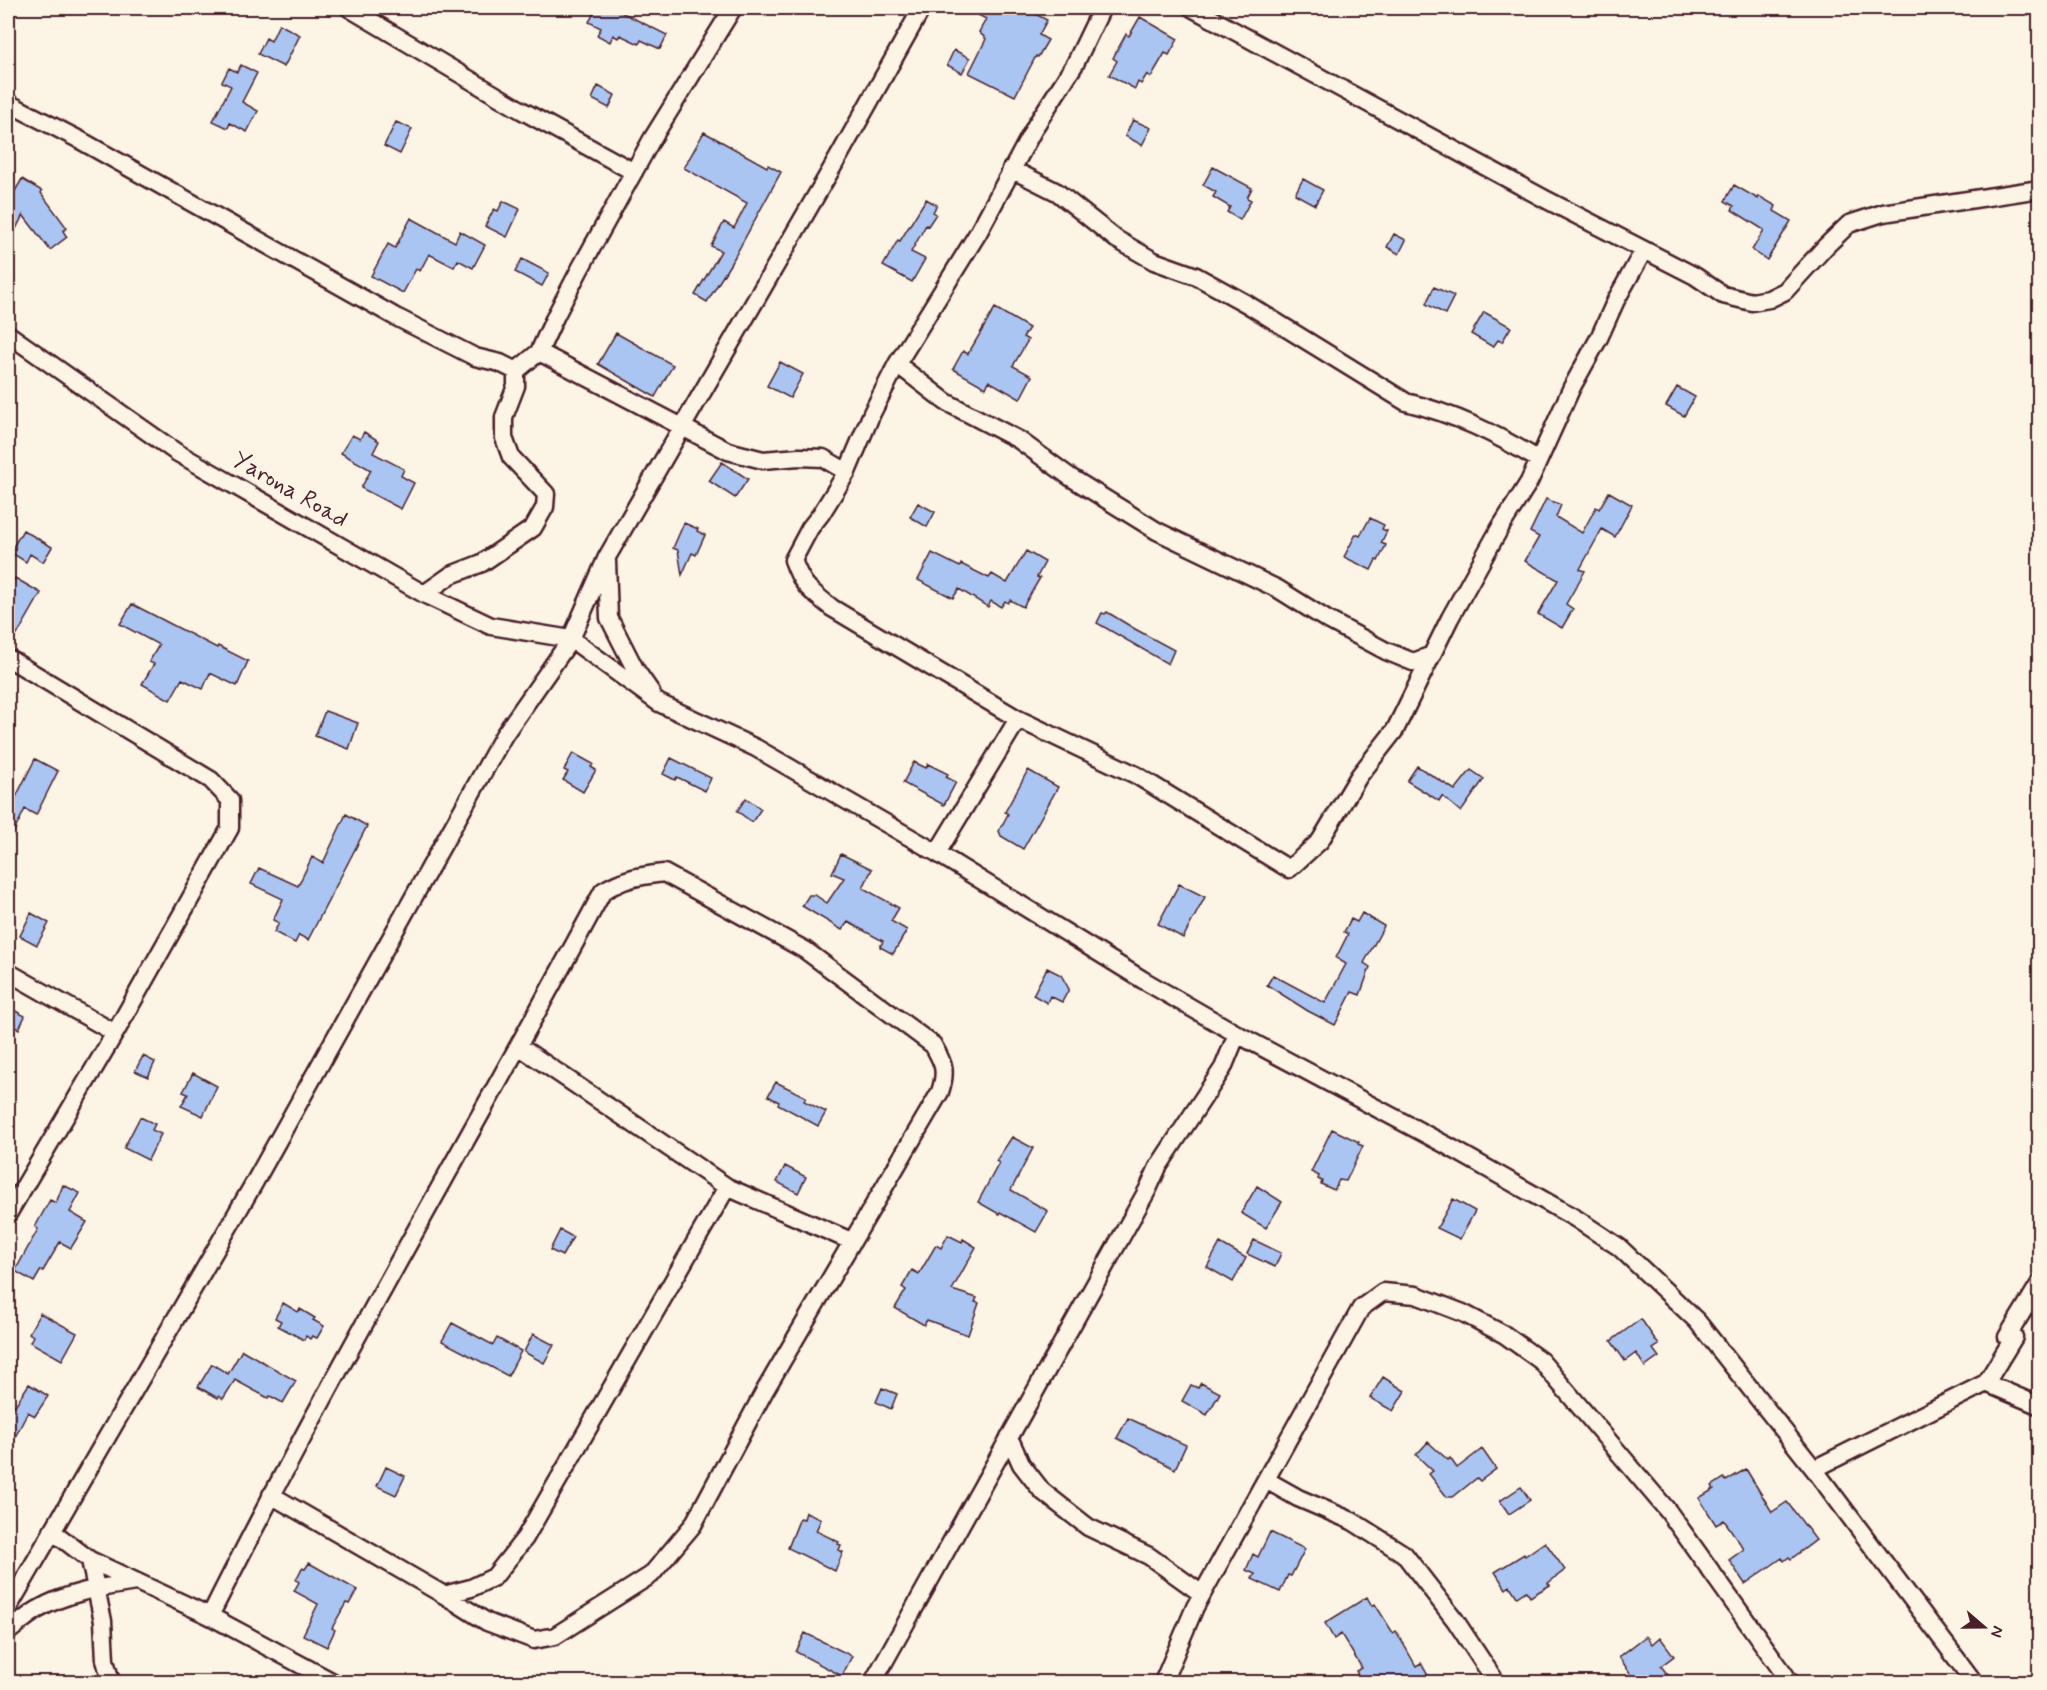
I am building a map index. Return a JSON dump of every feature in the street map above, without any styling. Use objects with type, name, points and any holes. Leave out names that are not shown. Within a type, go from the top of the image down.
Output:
[{"type":"street","points":[[349,8],[521,110],[634,172]]},
{"type":"street","points":[[516,371],[539,352],[556,315],[634,172],[733,8]]},
{"type":"street","points":[[8,1608],[253,1185],[504,735],[572,639],[607,557],[922,8]]},
{"type":"street","points":[[1102,8],[1075,64],[1036,125],[978,233],[897,364],[872,412],[847,472],[810,528],[793,560],[799,578],[805,586],[832,608],[1018,719],[1137,775],[1289,869],[1320,841],[1359,776],[1395,730],[1450,618],[1500,528],[1529,482],[1572,387],[1644,250]]},
{"type":"street","points":[[1192,8],[1534,194],[1695,276],[1723,295],[1752,302],[1785,291],[1849,224],[1883,213],[2040,189]]},
{"type":"street","points":[[8,103],[78,139],[394,316],[475,357],[500,363],[516,371]]},
{"type":"street","points":[[1011,169],[1057,192],[1116,239],[1154,261],[1196,276],[1247,304],[1406,402],[1459,418],[1499,436],[1539,460]]},
{"type":"street","name":"Yarona Road","points":[[8,334],[176,452],[424,594],[491,626],[572,639]]},
{"type":"street","points":[[539,352],[728,452],[763,460],[823,458],[847,472]]},
{"type":"street","points":[[897,364],[946,402],[1019,440],[1070,477],[1157,531],[1278,589],[1326,619],[1386,651],[1413,662],[1432,655]]},
{"type":"street","points":[[424,594],[450,575],[482,563],[533,528],[545,507],[546,494],[511,457],[504,438],[504,417],[516,386],[516,371]]},
{"type":"street","points":[[607,557],[609,618],[634,669],[659,703]]},
{"type":"street","points":[[572,639],[659,703],[756,748],[937,853],[1143,980],[1237,1034],[1446,1145],[1575,1218],[1618,1247],[1697,1321],[1814,1469],[1974,1683]]},
{"type":"street","points":[[8,658],[211,780],[230,800],[230,828],[115,1033],[8,1214]]},
{"type":"street","points":[[937,853],[1018,719]]},
{"type":"street","points":[[210,1616],[271,1495],[603,891],[622,880],[664,873],[805,950],[933,1045],[942,1060],[945,1073],[940,1092],[764,1392],[693,1525],[651,1575],[555,1636],[534,1640],[487,1622],[271,1495]]},
{"type":"street","points":[[8,972],[115,1033]]},
{"type":"street","points":[[873,1683],[1148,1189],[1158,1167],[1223,1068],[1237,1034]]},
{"type":"street","points":[[519,1047],[727,1187],[851,1241]]},
{"type":"street","points":[[444,1595],[471,1588],[494,1577],[525,1538],[727,1187]]},
{"type":"street","points":[[1814,1469],[1986,1383],[2014,1337],[2007,1337],[2040,1283]]},
{"type":"street","points":[[1163,1683],[1202,1594],[1361,1308],[1383,1292],[1416,1295],[1463,1314],[1505,1335],[1541,1361],[1668,1511],[1790,1683]]},
{"type":"street","points":[[1986,1383],[2040,1406]]},
{"type":"street","points":[[1009,1437],[1021,1464],[1042,1491],[1088,1527],[1149,1556],[1202,1594]]},
{"type":"street","points":[[1266,1480],[1298,1498],[1352,1521],[1404,1554],[1455,1620],[1496,1683]]},
{"type":"street","points":[[52,1531],[90,1560],[210,1616],[333,1683]]},
{"type":"street","points":[[90,1560],[103,1621],[105,1660],[111,1683]]},
{"type":"street","points":[[8,1632],[38,1610],[63,1598],[96,1588],[136,1582]]},
{"type":"building","points":[[597,8],[613,8],[667,35],[660,49],[641,40],[639,44],[620,35],[618,38],[613,35],[610,42],[597,35],[601,28],[589,22]]},
{"type":"building","points":[[965,8],[1024,8],[1047,20],[1039,35],[1048,40],[1038,57],[1036,56],[1015,96],[969,73],[986,39],[979,32],[986,19]]},
{"type":"building","points":[[1140,17],[1178,39],[1169,55],[1165,53],[1151,77],[1147,74],[1141,84],[1138,82],[1135,89],[1109,75],[1117,61],[1113,58],[1126,34],[1129,36]]},
{"type":"building","points":[[279,24],[300,35],[284,67],[258,54],[266,38],[271,41]]},
{"type":"building","points":[[954,50],[970,58],[962,73],[947,65]]},
{"type":"building","points":[[241,65],[257,73],[242,102],[258,111],[247,132],[230,123],[228,128],[213,121],[231,86],[222,82],[229,68],[237,72]]},
{"type":"building","points":[[598,86],[615,95],[609,108],[592,99]]},
{"type":"building","points":[[1133,120],[1151,128],[1142,145],[1125,136]]},
{"type":"building","points":[[396,122],[412,129],[400,154],[384,146]]},
{"type":"building","points":[[704,132],[767,167],[768,165],[781,172],[707,302],[695,295],[721,251],[711,246],[724,222],[734,228],[747,203],[684,168]]},
{"type":"building","points":[[1213,167],[1252,188],[1247,198],[1251,200],[1240,220],[1227,212],[1230,207],[1213,197],[1216,192],[1203,185]]},
{"type":"building","points":[[22,179],[42,191],[41,193],[67,228],[63,231],[67,237],[50,250],[23,215],[8,245],[8,203]]},
{"type":"building","points":[[1303,179],[1323,190],[1315,205],[1295,194]]},
{"type":"building","points":[[1734,185],[1776,206],[1774,211],[1791,221],[1767,260],[1752,250],[1764,230],[1732,210],[1734,206],[1725,201]]},
{"type":"building","points":[[926,199],[937,205],[933,212],[936,214],[928,226],[926,225],[911,252],[925,259],[912,282],[883,266]]},
{"type":"building","points":[[503,201],[520,209],[507,237],[485,226],[494,209],[498,211]]},
{"type":"building","points":[[411,218],[455,242],[460,231],[485,245],[473,268],[458,260],[454,267],[429,254],[420,271],[416,269],[403,293],[371,276],[388,244],[395,248]]},
{"type":"building","points":[[1394,234],[1406,240],[1399,254],[1387,247]]},
{"type":"building","points":[[522,259],[549,273],[542,286],[515,272]]},
{"type":"building","points":[[1434,287],[1454,296],[1445,314],[1426,304]]},
{"type":"building","points":[[995,308],[1029,328],[1023,337],[1028,340],[1013,366],[1032,376],[1020,399],[989,381],[986,388],[953,369],[963,351],[968,354]]},
{"type":"building","points":[[1484,312],[1511,327],[1502,342],[1498,340],[1493,347],[1471,334]]},
{"type":"building","points":[[616,333],[673,365],[655,397],[598,364]]},
{"type":"building","points":[[780,362],[803,374],[790,398],[767,386]]},
{"type":"building","points":[[1677,387],[1695,397],[1684,416],[1666,406]]},
{"type":"building","points":[[364,432],[379,441],[373,453],[404,469],[401,476],[414,483],[401,509],[361,488],[371,470],[341,453],[352,435],[360,439]]},
{"type":"building","points":[[722,462],[748,479],[735,498],[709,481]]},
{"type":"building","points":[[1609,492],[1632,505],[1615,537],[1602,529],[1580,569],[1585,571],[1566,604],[1573,609],[1562,628],[1538,614],[1558,580],[1525,561],[1539,537],[1530,532],[1546,499],[1561,505],[1556,517],[1582,533],[1596,507],[1599,509]]},
{"type":"building","points":[[918,503],[935,512],[927,527],[910,517]]},
{"type":"building","points":[[1370,518],[1384,525],[1382,529],[1387,531],[1381,543],[1386,545],[1371,570],[1344,557],[1356,534],[1360,536]]},
{"type":"building","points":[[684,523],[705,535],[696,555],[692,553],[682,575],[678,550],[673,548]]},
{"type":"building","points":[[23,530],[52,547],[43,562],[30,554],[26,562],[10,552]]},
{"type":"building","points":[[1026,551],[1045,562],[1037,577],[1040,578],[1023,607],[1010,600],[1008,603],[1005,601],[1001,607],[991,601],[988,607],[959,589],[953,598],[918,580],[932,553],[989,578],[992,574],[1007,583]]},
{"type":"building","points":[[15,578],[41,593],[17,635],[8,630],[8,591]]},
{"type":"building","points":[[132,604],[217,648],[218,646],[248,661],[237,686],[210,673],[203,689],[182,679],[170,700],[142,684],[154,664],[149,662],[159,645],[120,624]]},
{"type":"building","points":[[1107,612],[1174,650],[1168,664],[1097,623],[1102,613]]},
{"type":"building","points":[[325,711],[358,723],[349,749],[315,736]]},
{"type":"building","points":[[573,753],[593,764],[591,767],[596,770],[583,792],[563,780],[568,772],[564,770]]},
{"type":"building","points":[[671,758],[711,778],[705,791],[677,777],[675,780],[663,774]]},
{"type":"building","points":[[35,759],[58,771],[36,815],[25,809],[8,844],[8,813]]},
{"type":"building","points":[[914,762],[926,768],[928,764],[948,774],[946,777],[956,782],[944,805],[903,783]]},
{"type":"building","points":[[1417,766],[1455,790],[1471,770],[1484,779],[1461,812],[1442,796],[1439,801],[1407,781]]},
{"type":"building","points":[[1028,770],[1058,787],[1023,849],[1001,836],[999,831],[1008,814],[1005,812]]},
{"type":"building","points":[[746,798],[761,809],[752,822],[737,811]]},
{"type":"building","points":[[346,814],[367,826],[308,940],[299,935],[295,943],[274,932],[279,923],[273,920],[283,899],[251,884],[259,868],[298,886],[312,857],[323,863]]},
{"type":"building","points":[[841,854],[872,869],[863,888],[899,908],[891,921],[907,930],[893,954],[880,947],[883,941],[848,922],[842,930],[802,906],[809,895],[815,895],[827,903],[844,878],[832,873]]},
{"type":"building","points":[[1179,884],[1205,897],[1183,938],[1158,924]]},
{"type":"building","points":[[31,913],[49,923],[37,945],[20,936]]},
{"type":"building","points":[[1362,913],[1384,926],[1364,963],[1370,967],[1360,995],[1352,992],[1335,1025],[1267,985],[1273,975],[1325,1003],[1346,964],[1336,958],[1348,934],[1344,932],[1351,919],[1357,922]]},
{"type":"building","points":[[1047,968],[1061,975],[1069,989],[1062,1002],[1050,996],[1047,1003],[1033,995]]},
{"type":"building","points":[[8,1007],[25,1016],[19,1029],[8,1024]]},
{"type":"building","points":[[143,1056],[155,1062],[148,1077],[135,1071]]},
{"type":"building","points":[[193,1073],[217,1086],[203,1116],[181,1106],[188,1094],[183,1092]]},
{"type":"building","points":[[776,1082],[806,1097],[804,1101],[826,1112],[818,1126],[768,1096]]},
{"type":"building","points":[[140,1117],[155,1124],[152,1130],[161,1134],[148,1160],[124,1148]]},
{"type":"building","points":[[1332,1129],[1363,1146],[1346,1181],[1339,1180],[1334,1190],[1321,1184],[1319,1176],[1311,1172]]},
{"type":"building","points":[[1012,1137],[1033,1148],[1011,1190],[1048,1211],[1036,1232],[978,1202],[999,1163],[996,1161]]},
{"type":"building","points":[[785,1166],[806,1177],[798,1193],[777,1182]]},
{"type":"building","points":[[63,1185],[80,1193],[70,1212],[87,1222],[71,1248],[60,1242],[34,1282],[15,1271],[38,1229],[35,1227],[50,1200],[56,1203]]},
{"type":"building","points":[[1257,1186],[1282,1202],[1266,1228],[1241,1213]]},
{"type":"building","points":[[1453,1199],[1475,1211],[1460,1239],[1437,1228]]},
{"type":"building","points":[[560,1230],[573,1237],[562,1256],[550,1250]]},
{"type":"building","points":[[948,1235],[962,1242],[963,1239],[976,1247],[952,1290],[977,1298],[975,1302],[979,1303],[968,1335],[927,1320],[924,1325],[895,1308],[906,1290],[902,1287],[912,1270],[919,1274],[936,1245],[941,1248]]},
{"type":"building","points":[[1254,1240],[1281,1253],[1275,1267],[1247,1254]]},
{"type":"building","points":[[1220,1243],[1246,1258],[1233,1282],[1207,1267]]},
{"type":"building","points":[[283,1303],[298,1312],[300,1309],[324,1326],[317,1338],[312,1336],[310,1339],[306,1336],[304,1340],[278,1326],[281,1321],[275,1318]]},
{"type":"building","points":[[40,1313],[77,1333],[62,1360],[30,1342],[33,1336],[29,1333]]},
{"type":"building","points":[[1641,1319],[1659,1345],[1653,1349],[1659,1357],[1645,1367],[1636,1353],[1625,1361],[1611,1341]]},
{"type":"building","points":[[452,1323],[493,1345],[497,1338],[521,1351],[508,1376],[442,1341]]},
{"type":"building","points":[[533,1334],[554,1345],[544,1363],[524,1352]]},
{"type":"building","points":[[242,1350],[296,1381],[283,1403],[270,1396],[268,1398],[235,1380],[223,1399],[198,1387],[212,1364],[228,1374]]},
{"type":"building","points":[[1383,1377],[1405,1391],[1393,1411],[1370,1398]]},
{"type":"building","points":[[1201,1383],[1220,1393],[1207,1415],[1182,1401],[1191,1385],[1198,1388]]},
{"type":"building","points":[[29,1384],[48,1396],[35,1416],[28,1412],[8,1451],[8,1416]]},
{"type":"building","points":[[882,1388],[897,1394],[891,1409],[876,1402]]},
{"type":"building","points":[[1128,1418],[1186,1445],[1175,1469],[1117,1438]]},
{"type":"building","points":[[1428,1442],[1448,1460],[1450,1458],[1457,1468],[1482,1449],[1496,1469],[1480,1481],[1477,1478],[1453,1497],[1447,1497],[1429,1474],[1433,1471],[1416,1455]]},
{"type":"building","points":[[386,1467],[405,1476],[396,1495],[377,1486]]},
{"type":"building","points":[[1746,1469],[1772,1512],[1787,1502],[1816,1540],[1791,1559],[1789,1557],[1784,1561],[1782,1558],[1745,1584],[1729,1560],[1744,1549],[1724,1520],[1716,1525],[1699,1498],[1714,1489],[1712,1486],[1724,1478],[1726,1481]]},
{"type":"building","points":[[1521,1487],[1530,1500],[1509,1514],[1500,1501]]},
{"type":"building","points":[[806,1512],[821,1519],[816,1531],[841,1545],[839,1550],[843,1552],[835,1571],[788,1548],[800,1518],[804,1519]]},
{"type":"building","points":[[1270,1532],[1305,1549],[1280,1592],[1252,1579],[1255,1574],[1246,1570],[1253,1554],[1258,1557]]},
{"type":"building","points":[[1545,1542],[1565,1570],[1548,1583],[1550,1585],[1530,1597],[1526,1591],[1517,1597],[1510,1586],[1506,1589],[1495,1572]]},
{"type":"building","points":[[309,1563],[357,1590],[349,1604],[346,1603],[332,1628],[335,1630],[327,1647],[303,1635],[318,1604],[294,1591],[302,1568],[305,1569]]},
{"type":"building","points":[[1367,1597],[1372,1606],[1375,1604],[1393,1633],[1396,1631],[1416,1666],[1421,1663],[1432,1683],[1362,1683],[1356,1671],[1362,1668],[1341,1634],[1334,1639],[1325,1623]]},
{"type":"building","points":[[805,1633],[852,1656],[842,1676],[796,1652]]},
{"type":"building","points":[[1646,1636],[1652,1644],[1660,1637],[1674,1656],[1661,1666],[1674,1683],[1637,1683],[1619,1657]]}]
